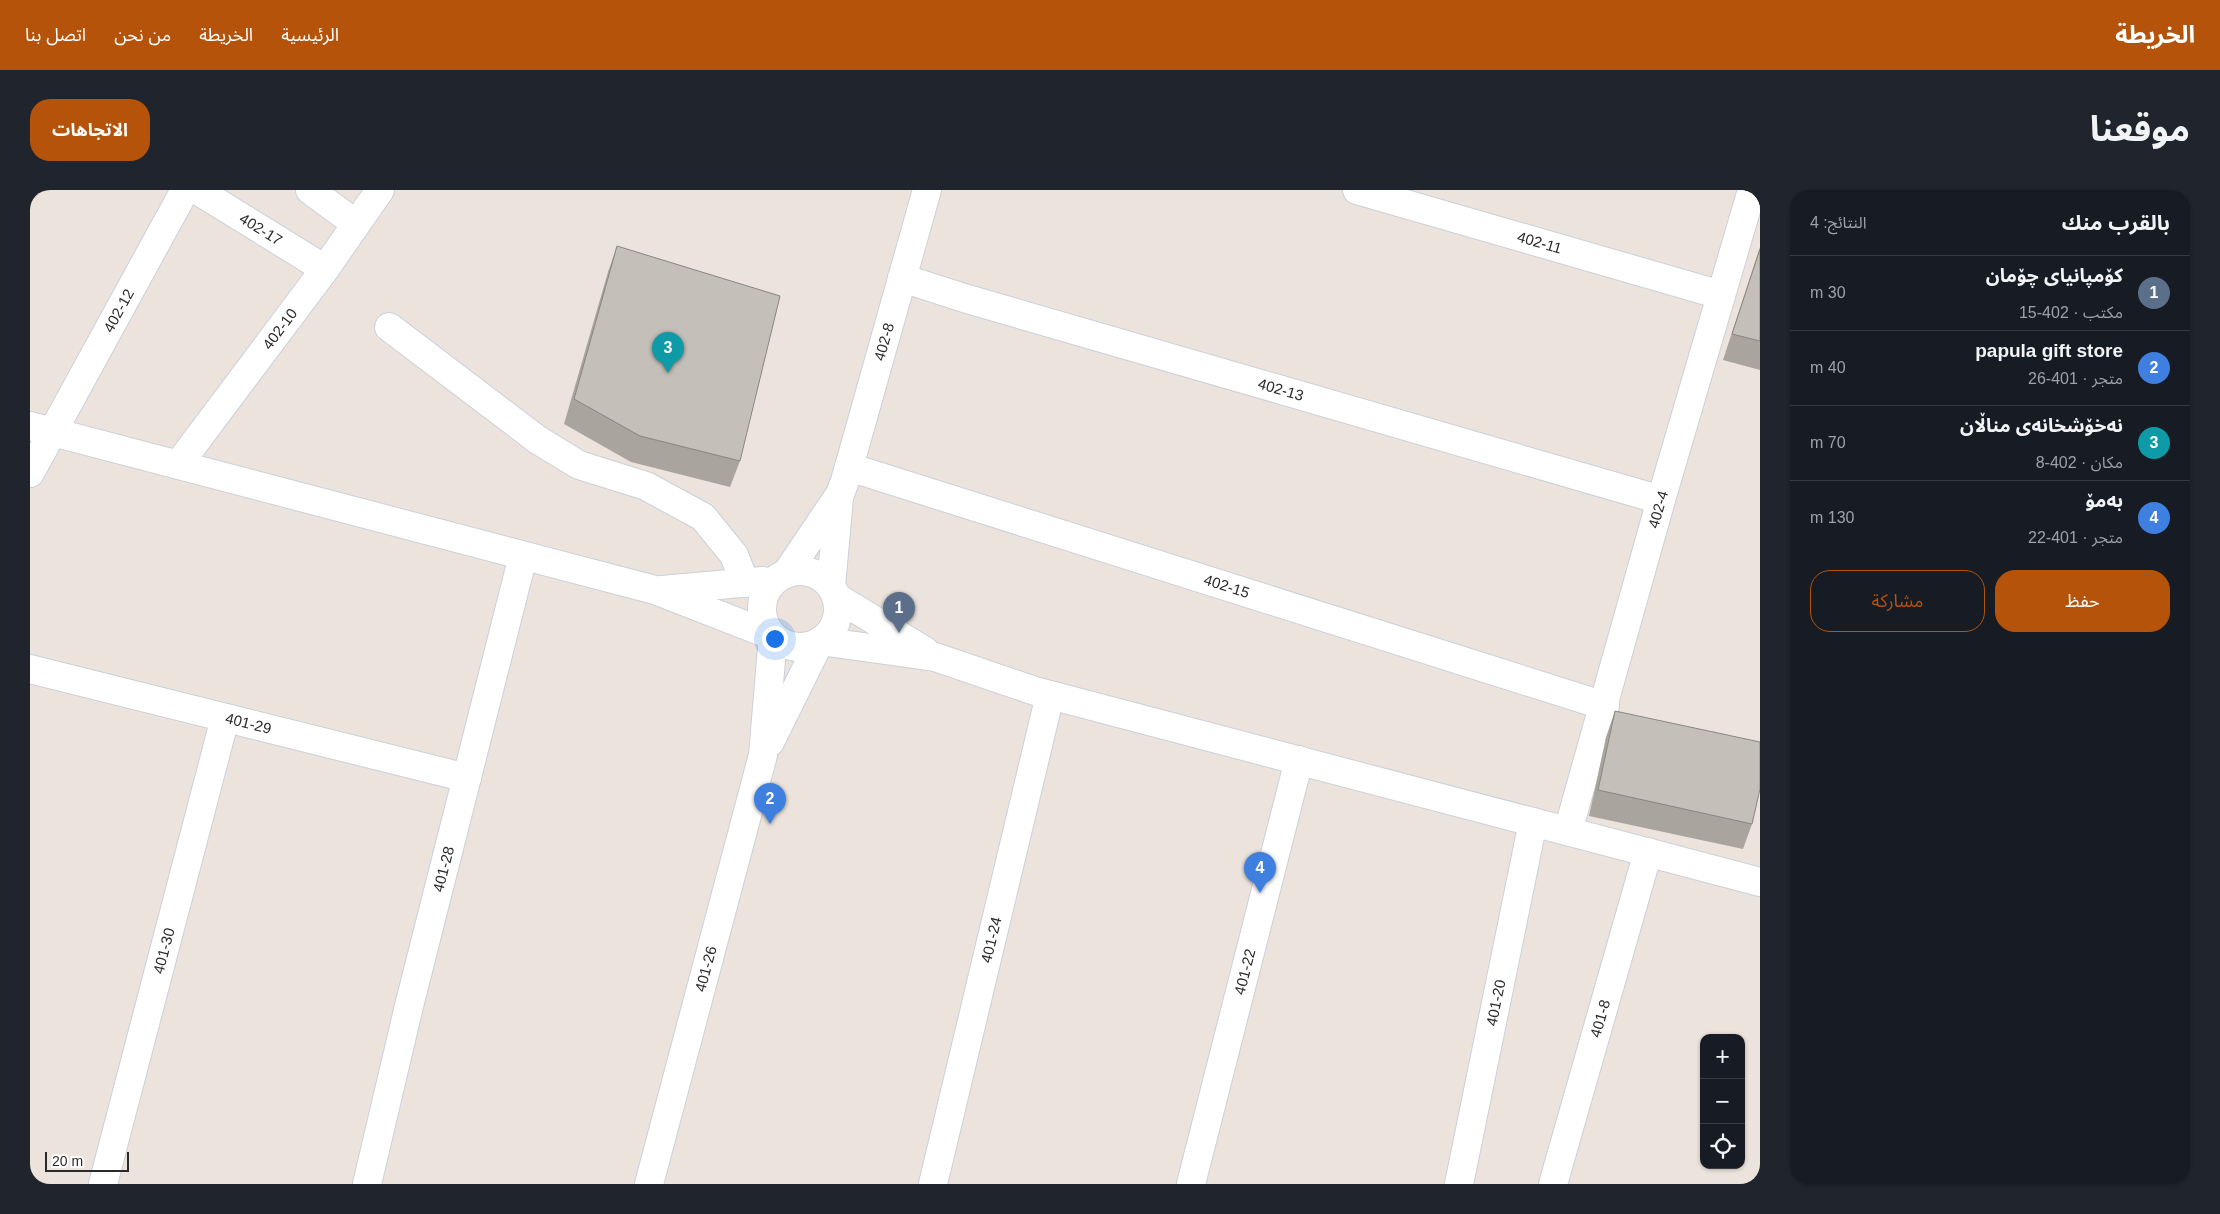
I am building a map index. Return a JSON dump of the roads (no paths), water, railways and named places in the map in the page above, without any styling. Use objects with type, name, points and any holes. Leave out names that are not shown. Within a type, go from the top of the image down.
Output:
[{"type":"street","name":"402-12","points":[[30,473],[42,429],[185,190]]},
{"type":"street","name":"402-17","points":[[197,190],[325,269]]},
{"type":"street","points":[[310,190],[356,224]]},
{"type":"street","name":"402-10","points":[[178,465],[325,269],[380,190]]},
{"type":"street","name":"402-8","points":[[840,494],[927,190]]},
{"type":"street","name":"402-11","points":[[1357,190],[1721,295]]},
{"type":"street","name":"402-4","points":[[1568,831],[1605,706],[1661,500],[1752,190]]},
{"type":"street","name":"402-13","points":[[902,278],[964,298],[1661,500]]},
{"type":"street","points":[[389,327],[546,445],[579,465],[646,486],[703,517],[734,555],[745,583]]},
{"type":"street","points":[[42,429],[655,590],[773,636],[784,644],[796,647],[809,646],[820,641],[830,633],[836,622],[838,610],[833,592],[840,494]]},
{"type":"street","name":"402-15","points":[[849,468],[1605,706]]},
{"type":"street","points":[[763,755],[773,636],[766,626],[762,614],[767,590],[780,577],[840,494]]},
{"type":"street","name":"401-28","points":[[367,1184],[523,556]]},
{"type":"street","points":[[655,590],[745,583],[780,577],[798,571],[810,572],[822,578],[833,592],[935,657]]},
{"type":"street","points":[[820,641],[935,657],[1050,694],[1760,882]]},
{"type":"street","points":[[763,755],[820,641]]},
{"type":"street","name":"401-29","points":[[30,669],[467,778]]},
{"type":"street","name":"401-24","points":[[932,1184],[1050,694]]},
{"type":"street","name":"401-30","points":[[103,1184],[225,718]]},
{"type":"street","name":"401-26","points":[[648,1184],[763,755]]},
{"type":"street","name":"401-22","points":[[1191,1184],[1298,760]]},
{"type":"street","name":"401-20","points":[[1459,1184],[1533,822]]},
{"type":"street","name":"401-8","points":[[1554,1184],[1648,852]]},
{"type":"place","name":"نەخۆشخانەی مناڵان","points":[[668,373]]},
{"type":"place","name":"کۆمپانیای چۆمان","points":[[899,633]]},
{"type":"place","name":"papula gift store","points":[[770,824]]},
{"type":"place","name":"بەمۆ","points":[[1260,893]]}]
